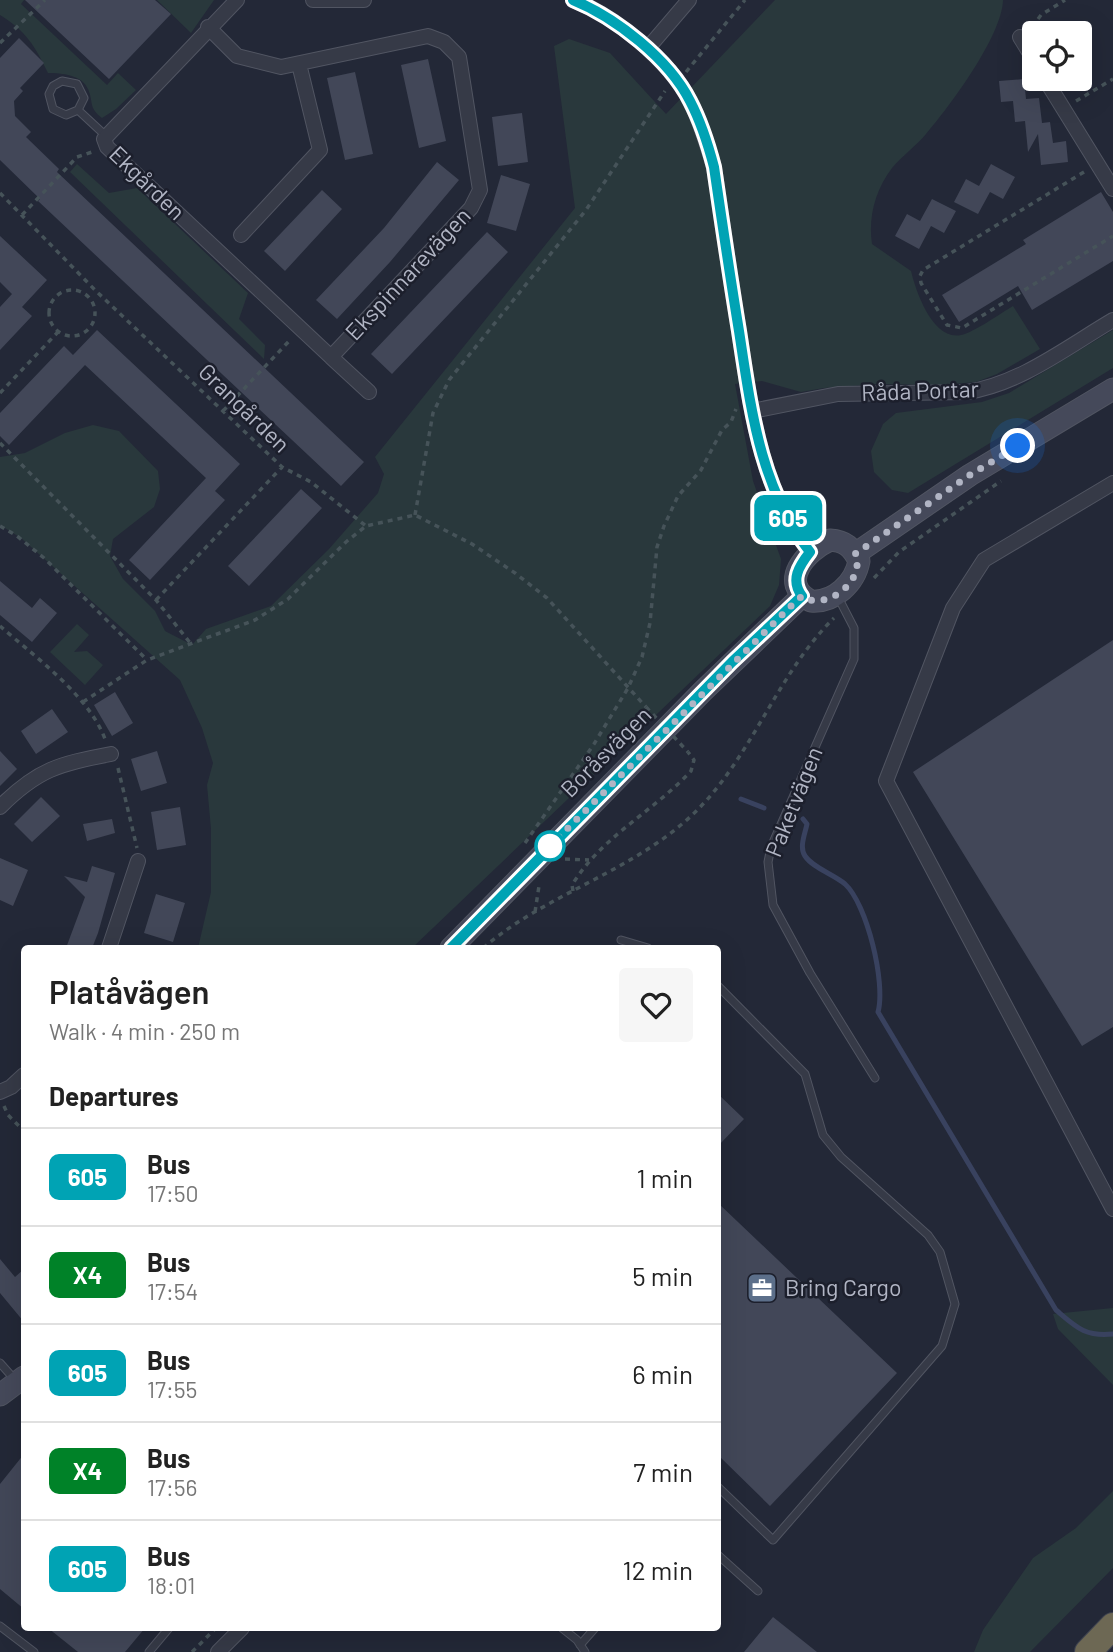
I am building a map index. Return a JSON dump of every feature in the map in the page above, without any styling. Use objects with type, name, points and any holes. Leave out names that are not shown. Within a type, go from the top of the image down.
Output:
[{"type":"highway","points":[[1088,1652],[1113,1626]]},
{"type":"street","name":"Ekgården","points":[[236,0],[208,27],[107,141],[331,357]]},
{"type":"street","points":[[313,0],[364,0]]},
{"type":"street","points":[[573,0],[620,24],[648,48],[689,99],[705,134],[714,167],[749,393],[763,461],[781,507],[810,552]]},
{"type":"street","points":[[648,48],[689,0]]},
{"type":"street","name":"Ekspinnarevägen","points":[[208,27],[237,56],[281,67],[428,36],[444,42],[459,57],[480,190],[471,208],[331,357],[369,392]]},
{"type":"street","points":[[241,235],[320,150],[299,64]]},
{"type":"street","points":[[1053,91],[1113,189]]},
{"type":"street","name":"Råda Portar","points":[[752,411],[838,394],[967,392],[985,389],[1009,381],[1113,320]]},
{"type":"street","points":[[855,554],[970,475],[1113,389]]},
{"type":"street","points":[[1113,483],[984,559],[953,608],[886,781],[1113,1209]]},
{"type":"street","points":[[830,540],[850,547],[855,554],[859,561],[857,571],[840,601],[811,601],[802,596],[795,584],[796,576],[810,552],[830,540]]},
{"type":"street","name":"Boråsvägen","points":[[454,945],[721,674],[802,596]]},
{"type":"street","points":[[0,807],[18,789],[46,770],[65,763],[111,754]]},
{"type":"street","points":[[110,945],[138,861]]},
{"type":"street","points":[[0,1092],[21,1079]]},
{"type":"street","points":[[218,1652],[239,1631]]},
{"type":"lane","points":[[62,81],[77,84],[83,97],[78,110],[66,115],[53,109],[49,94],[53,86],[62,81]]},
{"type":"lane","points":[[78,110],[107,141]]},
{"type":"lane","name":"Paketvägen","points":[[840,601],[854,628],[854,659],[771,847],[768,862],[769,883],[773,905],[810,973],[875,1078]]},
{"type":"lane","points":[[621,940],[638,945]]},
{"type":"lane","points":[[721,989],[805,1074],[823,1135],[841,1157],[928,1235],[940,1252],[955,1304],[942,1346],[773,1540],[721,1490]]},
{"type":"lane","points":[[0,1363],[14,1385]]},
{"type":"lane","points":[[721,1558],[758,1591]]},
{"type":"lane","points":[[0,1626],[34,1652]]},
{"type":"lane","points":[[149,1652],[166,1631]]},
{"type":"lane","points":[[565,1631],[583,1649],[593,1631]]},
{"type":"path","points":[[0,43],[45,0]]},
{"type":"path","points":[[415,515],[429,427],[449,380],[586,210],[668,87],[689,70],[745,0]]},
{"type":"path","points":[[1020,37],[1028,33],[1041,15],[1065,0]]},
{"type":"path","points":[[1064,109],[1113,79]]},
{"type":"path","points":[[22,215],[77,157],[107,141]]},
{"type":"path","points":[[1097,164],[923,270],[921,282],[947,325],[961,328],[1113,236]]},
{"type":"path","points":[[0,193],[96,291],[89,298]]},
{"type":"path","points":[[70,290],[78,291],[89,298],[95,314],[91,327],[79,335],[58,332],[53,326],[49,311],[56,297],[70,290]]},
{"type":"path","name":"Grangården","points":[[96,291],[282,467],[156,600]]},
{"type":"path","points":[[223,411],[301,328]]},
{"type":"path","points":[[0,393],[58,332]]},
{"type":"path","points":[[531,836],[594,744],[628,688],[642,657],[650,623],[657,548],[670,509],[701,470],[722,430],[731,422],[742,394],[749,393]]},
{"type":"path","points":[[0,443],[156,600],[191,644]]},
{"type":"path","points":[[282,467],[311,482],[366,526]]},
{"type":"path","points":[[487,945],[535,912],[650,849],[692,815],[741,754],[766,709],[826,626],[840,601],[899,552],[1001,480]]},
{"type":"path","points":[[83,702],[147,660],[255,620],[288,599],[366,526],[415,515],[472,544],[547,598],[694,760],[688,775],[589,860],[572,885],[573,892]]},
{"type":"path","points":[[0,526],[44,558],[147,660]]},
{"type":"path","points":[[0,626],[83,702],[103,733],[121,772],[136,836],[138,861]]},
{"type":"path","points":[[565,859],[589,860]]},
{"type":"path","points":[[535,912],[539,886]]},
{"type":"path","points":[[0,1098],[8,1115],[21,1128]]},
{"type":"path","points":[[192,1652],[213,1631]]},
{"type":"shaded area","points":[[0,0],[24,0],[21,4],[107,85],[118,73],[136,90],[102,118],[93,108],[85,84],[65,74],[48,73],[29,40],[0,15]]},
{"type":"shaded area","points":[[157,0],[214,0],[191,33]]},
{"type":"shaded area","points":[[775,0],[1003,0],[994,32],[961,89],[936,122],[892,168],[881,186],[872,214],[872,244],[911,271],[927,313],[942,330],[951,335],[961,335],[980,327],[1013,306],[1040,349],[997,374],[976,382],[941,385],[877,384],[801,392],[762,381],[735,384],[753,481],[781,559],[779,585],[770,606],[415,945],[199,945],[211,892],[211,829],[207,785],[213,763],[202,728],[180,680],[21,538],[0,525],[0,457],[25,453],[65,433],[93,425],[119,431],[158,471],[160,489],[154,507],[113,539],[110,556],[123,579],[155,611],[165,631],[192,645],[206,629],[271,606],[329,549],[378,493],[384,474],[375,457],[575,208],[554,46],[569,39],[610,53],[666,114]]},
{"type":"shaded area","points":[[77,164],[109,193],[137,188],[248,293],[239,319],[265,345],[264,359],[70,172]]},
{"type":"shaded area","points":[[1113,330],[1113,368],[908,493],[892,490],[874,472],[871,451],[883,424],[896,413],[982,402],[1009,393]]},
{"type":"shaded area","points":[[77,624],[89,635],[74,652],[87,651],[103,665],[85,685],[50,652]]},
{"type":"shaded area","points":[[1113,1308],[1113,1385],[1058,1329],[1053,1314]]},
{"type":"shaded area","points":[[1113,1491],[1113,1568],[1030,1652],[974,1652],[983,1630],[1033,1558],[1076,1528]]},
{"type":"building","points":[[25,0],[155,0],[171,14],[109,79]]},
{"type":"building","points":[[19,38],[44,63],[20,88],[23,91],[14,101],[15,116],[31,132],[26,137],[59,169],[57,172],[364,462],[341,486],[38,201],[40,199],[0,160],[0,58]]},
{"type":"building","points":[[428,59],[446,141],[419,148],[401,65]]},
{"type":"building","points":[[355,72],[373,154],[345,160],[327,78]]},
{"type":"building","points":[[1022,79],[1022,91],[1025,91],[1026,99],[1039,98],[1042,123],[1050,122],[1053,143],[1066,141],[1068,162],[1041,165],[1038,134],[1028,152],[1025,121],[1015,122],[1013,101],[1001,102],[999,81]]},
{"type":"building","points":[[522,113],[528,162],[498,166],[492,117]]},
{"type":"building","points":[[437,162],[459,180],[390,262],[337,319],[316,300],[384,228]]},
{"type":"building","points":[[991,164],[1015,177],[1003,199],[990,192],[978,214],[954,202],[966,179],[979,186]]},
{"type":"building","points":[[501,175],[530,184],[516,231],[487,223]]},
{"type":"building","points":[[322,190],[342,209],[285,271],[264,251]]},
{"type":"building","points":[[1101,192],[1113,212],[1113,261],[1032,310],[1018,286],[959,322],[942,295],[1026,244],[1023,240]]},
{"type":"building","points":[[932,199],[956,211],[944,233],[931,226],[919,249],[895,236],[907,214],[920,221]]},
{"type":"building","points":[[487,232],[508,252],[392,374],[371,354]]},
{"type":"building","points":[[0,236],[47,280],[22,307],[32,316],[0,350],[0,307],[12,294],[0,282]]},
{"type":"building","points":[[97,330],[240,464],[215,491],[225,500],[150,580],[129,560],[206,478],[85,365],[9,445],[0,436],[0,413],[64,346],[73,355]]},
{"type":"building","points":[[301,489],[322,508],[249,586],[228,566]]},
{"type":"building","points":[[0,581],[32,608],[40,598],[57,613],[32,642],[0,615]]},
{"type":"building","points":[[1113,640],[1113,1027],[1082,1046],[913,772]]},
{"type":"building","points":[[115,692],[133,723],[112,736],[94,705]]},
{"type":"building","points":[[52,709],[68,732],[36,754],[21,731]]},
{"type":"building","points":[[0,751],[17,769],[0,786]]},
{"type":"building","points":[[157,751],[167,783],[141,791],[131,759]]},
{"type":"building","points":[[41,797],[60,816],[32,842],[14,824]]},
{"type":"building","points":[[180,807],[186,845],[157,850],[151,812]]},
{"type":"building","points":[[112,819],[115,833],[87,841],[83,824]]},
{"type":"building","points":[[0,858],[28,870],[13,906],[0,900]]},
{"type":"building","points":[[92,866],[115,873],[93,945],[67,945],[85,897],[64,876],[87,882]]},
{"type":"building","points":[[156,894],[185,903],[173,942],[144,933]]},
{"type":"building","points":[[721,1097],[744,1119],[721,1143]]},
{"type":"building","name":"Bring Cargo","points":[[721,1206],[897,1373],[770,1506],[721,1458]]},
{"type":"building","points":[[0,1259],[15,1277],[21,1272],[21,1318],[0,1293]]},
{"type":"building","points":[[21,1458],[21,1606],[0,1589],[0,1484]]},
{"type":"building","points":[[773,1617],[817,1652],[744,1652]]},
{"type":"building","points":[[52,1631],[142,1631],[125,1652],[78,1652]]},
{"type":"waterway","points":[[741,799],[764,808]]},
{"type":"waterway","points":[[803,819],[807,824],[802,845],[805,856],[845,884],[861,908],[877,964],[880,999],[878,1012],[1056,1310],[1082,1330],[1095,1334],[1113,1334]]},
{"type":"bus line","name":"605","points":[[454,945],[732,662],[802,596],[795,584],[796,576],[810,552],[781,507],[763,461],[752,411],[714,167],[705,134],[689,99],[648,48],[620,24],[573,0]]},
{"type":"place","name":"Bring Cargo","points":[[762,1288]]},
{"type":"route","points":[[550,846],[802,596],[820,602],[843,589],[857,571],[859,561],[855,554],[970,475],[1018,446]]}]
